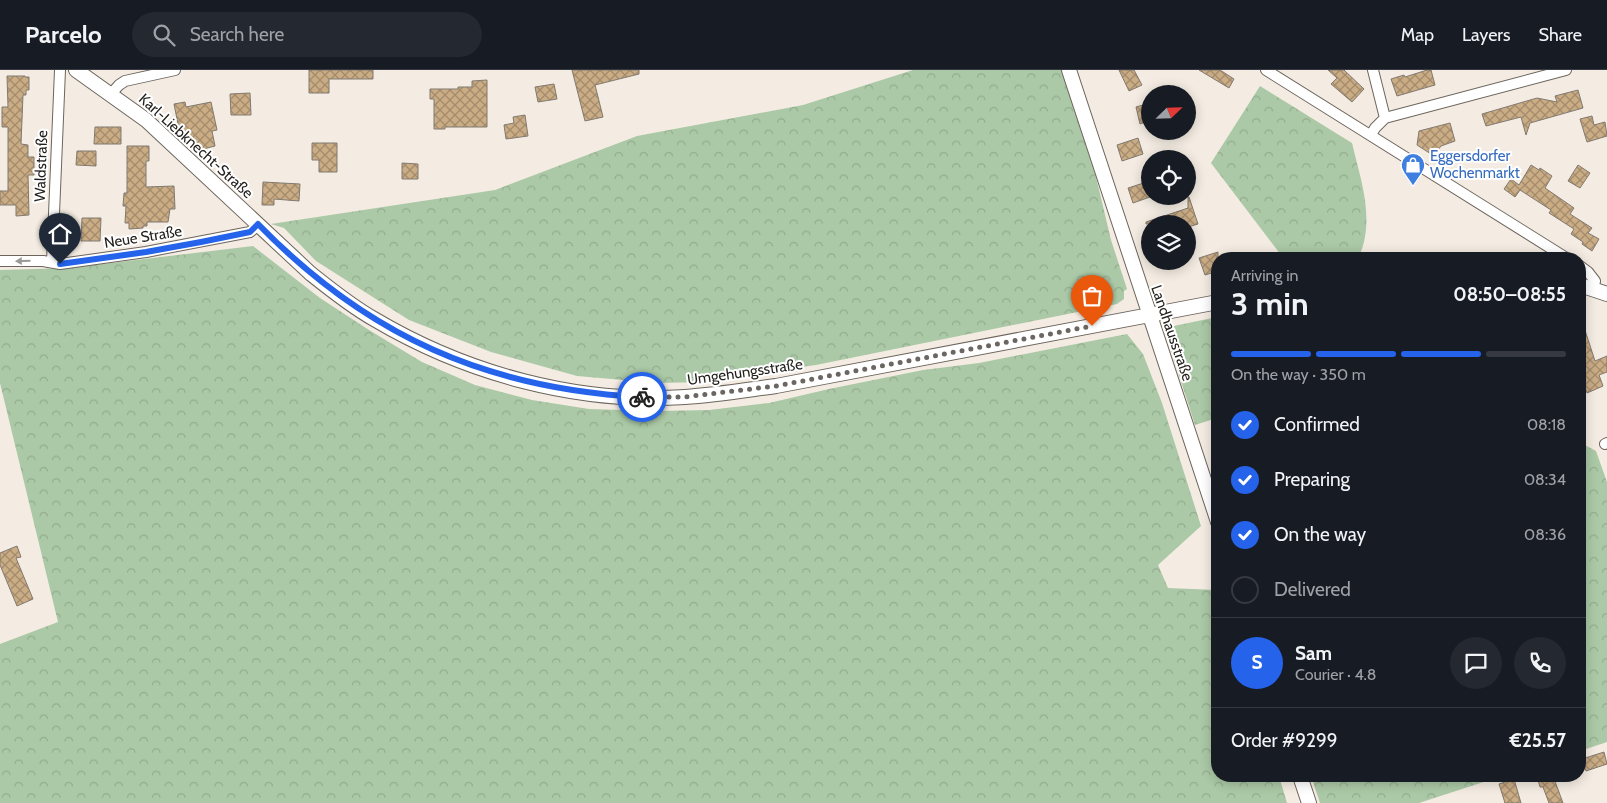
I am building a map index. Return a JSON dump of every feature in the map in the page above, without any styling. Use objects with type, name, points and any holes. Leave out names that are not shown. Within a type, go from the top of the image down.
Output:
[{"type":"main road","name":"Karl-Liebknecht-Straße","points":[[76,70],[146,120],[258,224]]},
{"type":"main road","name":"Landhausstraße","points":[[1069,70],[1148,315],[1211,501]]},
{"type":"main road","name":"Umgehungsstraße","points":[[258,224],[310,273],[336,293],[404,336],[474,367],[508,378],[606,395],[684,397],[776,386],[1211,303]]},
{"type":"main road","points":[[1589,285],[1607,294]]},
{"type":"main road","points":[[1302,782],[1309,803]]},
{"type":"street","name":"Waldstraße","points":[[52,262],[60,70]]},
{"type":"street","name":"Karl-Liebknecht-Straße","points":[[111,94],[118,85],[125,81],[175,70]]},
{"type":"street","points":[[1266,70],[1557,252]]},
{"type":"street","points":[[1373,70],[1385,118]]},
{"type":"street","points":[[1371,135],[1385,118],[1566,70]]},
{"type":"street","name":"Neue Straße","points":[[0,261],[44,261],[60,264],[86,261],[250,232],[258,224]]},
{"type":"street","points":[[1586,270],[1588,272],[1589,285]]},
{"type":"green space","points":[[913,70],[1062,70],[1096,177],[1111,240],[1127,289],[1124,291],[1124,299],[1117,304],[816,365],[705,382],[658,383],[577,376],[491,352],[409,320],[316,261],[284,228],[271,224],[495,190],[637,136],[803,105]]},
{"type":"green space","points":[[1260,86],[1352,143],[1365,201],[1366,230],[1360,252],[1279,252],[1211,163]]},
{"type":"green space","points":[[253,246],[320,298],[422,362],[475,385],[532,400],[589,409],[709,410],[769,403],[923,370],[979,363],[1127,334],[1143,354],[1162,403],[1201,526],[1158,565],[1168,588],[1211,590],[1211,782],[1281,782],[1287,803],[0,803],[0,644],[58,622],[0,383],[0,270],[69,268]]},
{"type":"green space","points":[[1211,318],[1211,420],[1195,425],[1164,328]]},
{"type":"green space","points":[[1586,446],[1596,451],[1607,482],[1607,742],[1586,749]]},
{"type":"green space","points":[[1313,782],[1484,782],[1419,803],[1320,803]]},
{"type":"building","points":[[309,70],[373,70],[373,79],[329,79],[329,93],[309,93]]},
{"type":"building","points":[[572,70],[639,70],[639,74],[595,85],[603,117],[585,121]]},
{"type":"building","points":[[1119,70],[1134,70],[1142,85],[1129,91]]},
{"type":"building","points":[[1199,70],[1220,70],[1234,79],[1229,88]]},
{"type":"building","points":[[1328,70],[1344,70],[1364,89],[1352,102],[1331,84],[1337,78]]},
{"type":"building","points":[[1431,70],[1435,85],[1397,96],[1391,79]]},
{"type":"building","points":[[7,76],[29,77],[29,90],[26,90],[26,95],[23,95],[21,144],[28,145],[28,157],[34,157],[34,175],[28,175],[29,215],[16,216],[16,205],[0,205],[0,191],[8,191],[8,127],[2,127],[2,107],[8,107]]},
{"type":"building","points":[[487,80],[487,127],[445,127],[445,129],[434,129],[434,99],[430,99],[430,89],[472,87],[472,81]]},
{"type":"building","points":[[554,84],[557,99],[538,102],[535,87]]},
{"type":"building","points":[[1578,90],[1583,108],[1530,123],[1526,135],[1521,117],[1486,126],[1482,114],[1537,98],[1557,102],[1555,96]]},
{"type":"building","points":[[250,93],[251,115],[231,115],[230,94]]},
{"type":"building","points":[[185,102],[186,107],[211,102],[217,130],[212,131],[215,146],[203,149],[178,124],[174,104]]},
{"type":"building","points":[[1141,106],[1140,124],[1136,107]]},
{"type":"building","points":[[525,115],[528,136],[506,139],[504,125],[514,123],[513,117]]},
{"type":"building","points":[[1592,116],[1594,125],[1605,122],[1607,136],[1587,142],[1580,119]]},
{"type":"building","points":[[1450,123],[1455,141],[1441,146],[1435,154],[1431,154],[1417,145],[1419,131]]},
{"type":"building","points":[[95,127],[121,127],[121,144],[94,144]]},
{"type":"building","points":[[1138,138],[1142,150],[1141,155],[1122,161],[1117,145]]},
{"type":"building","points":[[312,143],[337,143],[337,172],[319,172],[319,160],[312,160]]},
{"type":"building","points":[[127,146],[149,146],[149,161],[146,161],[146,187],[174,186],[175,209],[170,209],[168,222],[147,222],[147,226],[143,226],[143,228],[129,229],[129,223],[125,223],[126,206],[123,206],[124,193],[127,193]]},
{"type":"building","points":[[77,151],[96,151],[96,166],[76,165]]},
{"type":"building","points":[[402,163],[418,164],[418,179],[402,179]]},
{"type":"building","points":[[1531,165],[1539,170],[1540,168],[1552,176],[1545,188],[1574,208],[1570,214],[1592,228],[1588,233],[1599,239],[1592,251],[1571,234],[1574,229],[1549,213],[1551,210],[1520,190],[1515,197],[1504,189],[1511,179],[1519,185]]},
{"type":"building","points":[[1578,165],[1590,173],[1580,188],[1568,181]]},
{"type":"building","points":[[263,182],[300,184],[299,201],[274,199],[274,205],[262,205]]},
{"type":"building","points":[[1141,184],[1141,200],[1133,203],[1128,188]]},
{"type":"building","points":[[1188,205],[1192,205],[1195,215],[1167,215],[1188,208]]},
{"type":"building","points":[[82,218],[101,218],[100,241],[81,241]]},
{"type":"building","points":[[1211,254],[1211,273],[1205,275],[1199,258]]},
{"type":"building","points":[[1586,333],[1595,361],[1607,356],[1607,372],[1599,375],[1603,386],[1587,393]]},
{"type":"building","points":[[17,546],[21,557],[16,558],[33,599],[17,606],[0,565],[0,553]]},
{"type":"building","points":[[1604,752],[1607,764],[1586,771],[1586,758]]},
{"type":"building","points":[[1515,782],[1521,803],[1505,803],[1499,784]]},
{"type":"building","points":[[1539,782],[1555,782],[1563,803],[1549,803],[1543,787],[1540,787]]},
{"type":"way so far","points":[[642,397],[684,397],[776,386],[1092,326]]},
{"type":"place","name":"Eggersdorfer Wochenmarkt","points":[[1413,186]]},
{"type":"route","points":[[60,264],[201,242],[250,232],[258,224],[310,273],[336,293],[404,336],[436,351],[474,367],[508,378],[577,392],[642,397]]}]
